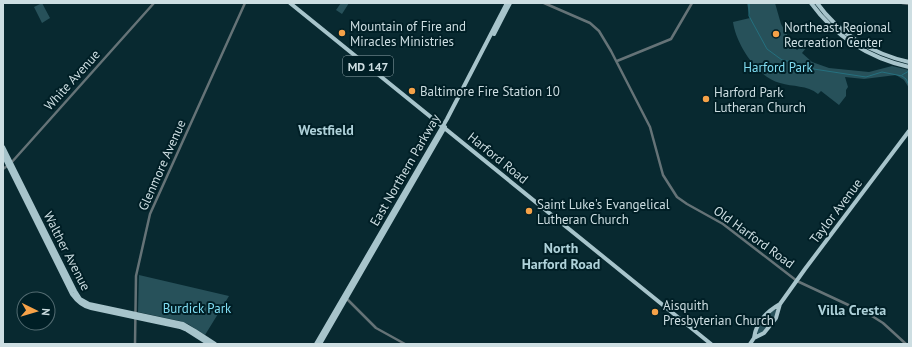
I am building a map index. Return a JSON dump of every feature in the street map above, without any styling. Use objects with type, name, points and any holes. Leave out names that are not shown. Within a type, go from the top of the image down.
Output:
[{"type":"main road","name":"Harford Road","points":[[290,3],[711,344]]},
{"type":"main road","name":"East Northern Parkway","points":[[320,344],[444,127],[507,3]]},
{"type":"main road","name":"East Northern Parkway","points":[[500,19],[510,3]]},
{"type":"main road","points":[[811,3],[827,22],[851,43],[880,58],[909,67]]},
{"type":"main road","points":[[816,3],[836,25],[857,41],[870,49],[887,56],[909,62]]},
{"type":"main road","name":"Taylor Avenue","points":[[750,344],[754,338],[755,330],[758,324],[768,312],[780,304],[909,131]]},
{"type":"main road","name":"Walther Avenue","points":[[3,147],[10,164],[78,296],[82,300],[89,304],[183,328],[209,344]]},
{"type":"main road","name":"Walther Avenue","points":[[3,155],[10,164]]},
{"type":"main road","name":"East Northern Parkway","points":[[316,344],[345,298]]},
{"type":"main road","name":"Taylor Avenue","points":[[754,338],[762,335],[767,330],[777,316],[780,304]]},
{"type":"main road","name":"Walther Avenue","points":[[135,316],[186,325],[215,344]]},
{"type":"street","name":"White Avenue","points":[[3,169],[10,164],[154,3]]},
{"type":"street","name":"Glenmore Avenue","points":[[135,344],[136,276],[150,214],[245,3]]},
{"type":"street","name":"Old Harford Road","points":[[544,3],[594,25],[603,37],[617,61],[650,127],[663,175],[676,196],[687,204],[723,224],[797,280],[872,316],[883,323],[906,344]]},
{"type":"street","points":[[617,61],[671,39],[692,3]]},
{"type":"street","points":[[902,3],[909,4]]},
{"type":"street","points":[[345,298],[376,328],[405,344]]},
{"type":"green space","points":[[42,3],[50,18],[42,23],[34,7]]},
{"type":"green space","points":[[341,3],[349,3],[342,14],[336,10]]},
{"type":"green space","name":"Harford Park","points":[[747,3],[775,3],[781,24],[795,48],[797,50],[804,44],[807,47],[802,53],[812,62],[829,68],[869,72],[892,66],[909,70],[909,88],[904,80],[896,75],[864,79],[845,77],[848,87],[846,90],[846,96],[839,105],[821,91],[818,94],[809,89],[772,80],[763,74],[749,58],[738,40],[735,31],[733,22],[750,18]]},
{"type":"green space","name":"Burdick Park","points":[[139,275],[229,296],[205,335],[188,324],[180,321],[138,312]]},
{"type":"green space","points":[[775,309],[778,312],[764,332],[758,335],[756,330],[768,313]]},
{"type":"waterway","points":[[749,3],[749,16],[767,49],[782,60],[798,63],[807,68],[866,77],[882,72],[902,76]]},
{"type":"waterway","points":[[778,73],[783,61]]},
{"type":"waterway","points":[[758,64],[766,71],[779,71]]},
{"type":"waterway","points":[[902,75],[909,71]]},
{"type":"waterway","points":[[902,76],[906,79],[909,85]]},
{"type":"place","name":"Mountain of Fire and Miracles Ministries","points":[[342,33]]},
{"type":"place","name":"Northeast Regional Recreation Center","points":[[776,34]]},
{"type":"place","name":"Baltimore Fire Station 10","points":[[412,91]]},
{"type":"place","name":"Harford Park Lutheran Church","points":[[706,99]]},
{"type":"place","name":"Saint Luke's Evangelical Lutheran Church","points":[[529,211]]},
{"type":"place","name":"Aisquith Presbyterian Church","points":[[655,312]]},
{"type":"district","name":"Westfield","points":[[326,130]]},
{"type":"district","name":"North Harford Road","points":[[561,256]]},
{"type":"district","name":"Villa Cresta","points":[[852,310]]}]
